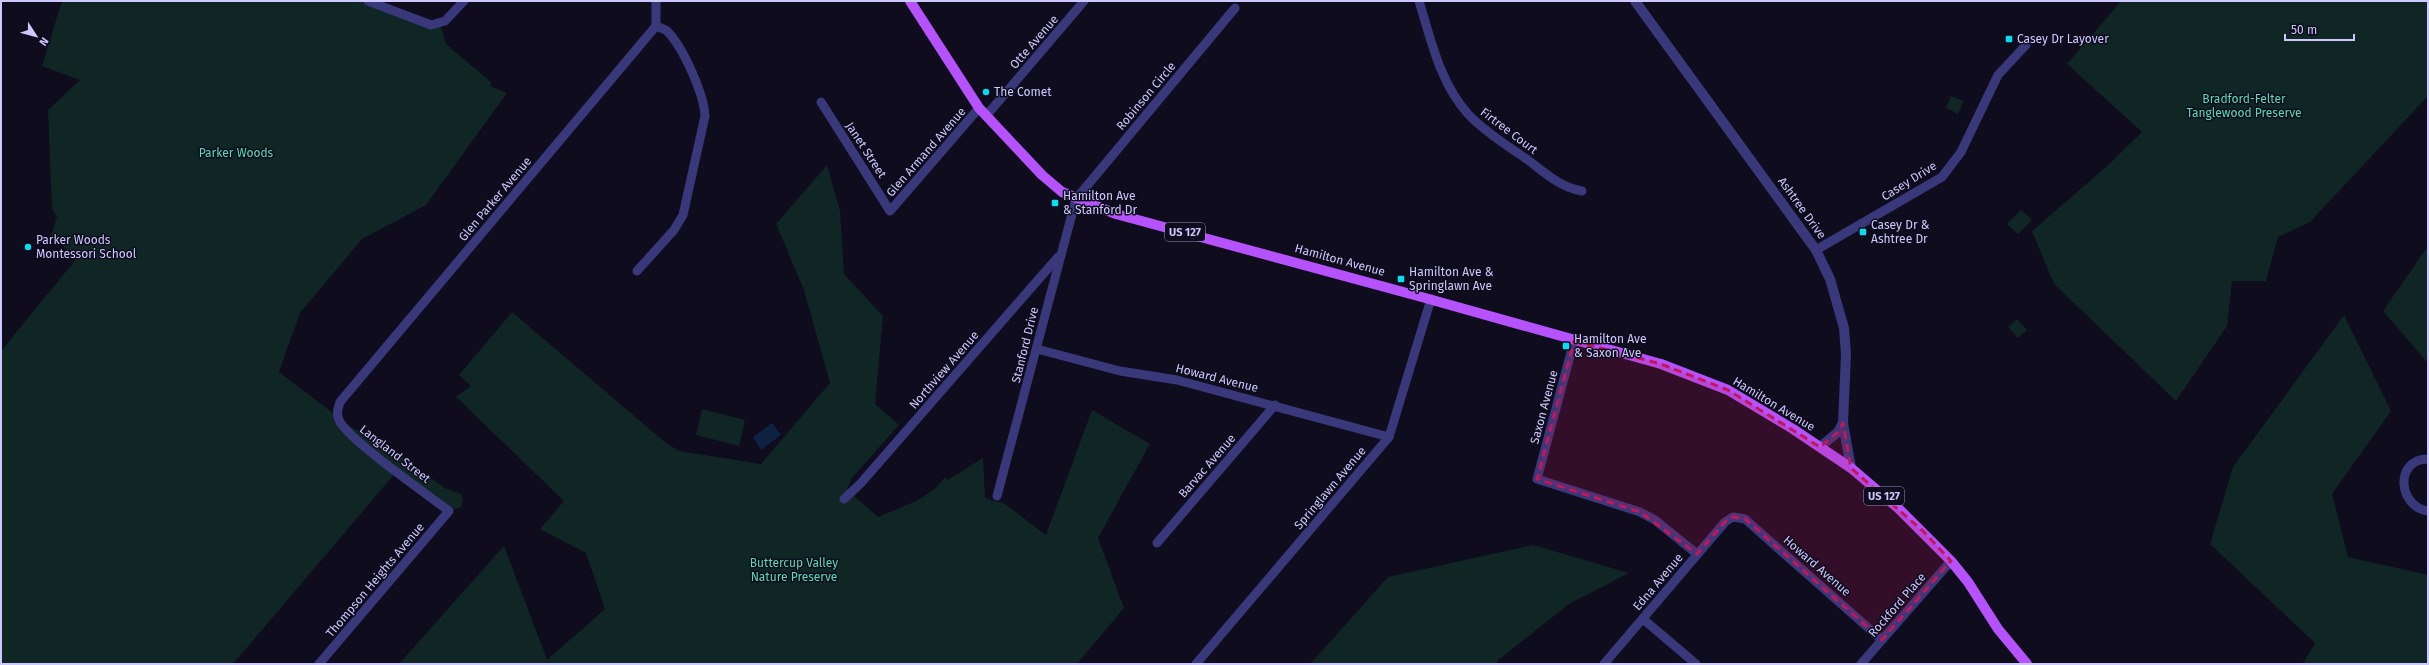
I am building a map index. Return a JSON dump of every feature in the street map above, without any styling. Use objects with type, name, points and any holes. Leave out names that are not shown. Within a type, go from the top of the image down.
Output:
[{"type":"main road","name":"Hamilton Avenue","points":[[910,1],[983,112],[1042,175],[1062,192],[1076,199],[1116,214],[1431,299],[1574,341],[1660,364],[1728,390],[1761,409],[1851,468],[1924,532],[1968,582],[1998,629],[2027,664]]},
{"type":"street","points":[[368,1],[431,25],[445,21],[464,1]]},
{"type":"street","points":[[637,270],[674,230],[681,219],[705,116],[704,106],[698,86],[674,40],[666,30],[656,26],[656,1]]},
{"type":"street","name":"Otte Avenue","points":[[983,112],[1084,1]]},
{"type":"street","name":"Firtree Court","points":[[1419,1],[1440,70],[1457,101],[1468,115],[1481,127],[1564,186],[1582,191]]},
{"type":"street","name":"Ashtree Drive","points":[[1635,1],[1816,250],[1830,279],[1844,328],[1846,354],[1843,423],[1851,468]]},
{"type":"street","name":"Robinson Circle","points":[[1076,199],[1235,8]]},
{"type":"street","name":"Glen Parker Avenue","points":[[338,408],[343,398],[656,26]]},
{"type":"street","name":"Casey Drive","points":[[1816,250],[1942,176],[1959,156],[1998,75],[2026,45]]},
{"type":"street","name":"Janet Street","points":[[821,102],[890,211]]},
{"type":"street","name":"Glen Armand Avenue","points":[[890,211],[983,112]]},
{"type":"street","name":"Stanford Drive","points":[[997,496],[1037,349],[1059,255],[1076,199]]},
{"type":"street","name":"Northview Avenue","points":[[844,499],[861,483],[1059,255]]},
{"type":"street","name":"Springlawn Avenue","points":[[1196,664],[1389,437],[1431,299]]},
{"type":"street","name":"Saxon Avenue","points":[[1574,341],[1537,479],[1640,512],[1654,520],[1697,554]]},
{"type":"street","name":"Howard Avenue","points":[[1037,349],[1120,371],[1177,380],[1389,437]]},
{"type":"street","name":"Barvac Avenue","points":[[1157,543],[1275,406]]},
{"type":"street","name":"Langland Street","points":[[338,408],[340,422],[352,436],[449,511]]},
{"type":"street","points":[[1820,447],[1838,432],[1843,423]]},
{"type":"street","points":[[2428,459],[2415,462],[2405,471],[2403,483],[2406,496],[2413,504],[2428,511]]},
{"type":"street","name":"Thompson Heights Avenue","points":[[319,664],[449,511]]},
{"type":"street","name":"Howard Avenue","points":[[1733,517],[1745,519],[1882,640]]},
{"type":"street","name":"Edna Avenue","points":[[1604,664],[1725,522],[1733,517]]},
{"type":"street","name":"Rockford Place","points":[[1861,664],[1951,561]]},
{"type":"street","points":[[1643,619],[1696,664]]},
{"type":"highlighted area","points":[[1574,341],[1661,364],[1728,390],[1820,447],[1838,432],[1843,423],[1851,468],[1924,532],[1951,561],[1882,640],[1745,519],[1733,517],[1725,522],[1697,554],[1640,512],[1537,479]]},
{"type":"green space","name":"Parker Woods","points":[[62,1],[375,1],[440,23],[446,44],[492,83],[490,86],[507,93],[426,205],[362,239],[300,313],[279,372],[354,429],[372,435],[445,488],[461,494],[463,500],[461,507],[449,511],[397,471],[233,664],[1,664],[1,351],[77,258],[51,236],[57,217],[52,208],[48,110],[80,80],[42,66]]},
{"type":"green space","name":"Bradford-Felter Tanglewood Preserve","points":[[2121,1],[2428,1],[2428,96],[2310,222],[2278,237],[2266,281],[2232,281],[2227,326],[2176,401],[2054,284],[2032,231],[2106,167],[2142,132],[2067,64]]},
{"type":"green space","points":[[1951,96],[1964,101],[1958,114],[1946,108]]},
{"type":"green space","name":"Buttercup Valley Nature Preserve","points":[[827,165],[840,211],[844,274],[883,316],[875,404],[899,425],[851,479],[847,490],[878,517],[923,497],[939,485],[945,477],[948,480],[983,458],[985,498],[1005,504],[1046,535],[1092,410],[1150,444],[1098,538],[1124,608],[1077,664],[399,664],[504,546],[547,660],[605,609],[586,553],[540,529],[564,501],[456,397],[471,386],[459,375],[512,312],[666,443],[679,451],[761,464],[830,383],[804,290],[776,224]]},
{"type":"green space","points":[[2021,210],[2032,220],[2018,234],[2007,224]]},
{"type":"green space","points":[[2428,246],[2428,363],[2383,311]]},
{"type":"green space","points":[[2344,315],[2391,411],[2332,494],[2348,557],[2428,575],[2428,664],[2303,664],[2315,643],[2210,544],[2233,467]]},
{"type":"green space","points":[[2017,319],[2027,330],[2018,338],[2008,327]]},
{"type":"green space","points":[[702,409],[745,420],[739,446],[696,435]]},
{"type":"green space","points":[[1533,545],[1629,573],[1569,604],[1497,661],[1497,664],[1311,663],[1388,577]]},
{"type":"water","points":[[772,423],[781,435],[761,450],[753,437]]},
{"type":"place","name":"Casey Dr Layover","points":[[2009,39]]},
{"type":"place","name":"The Comet","points":[[986,92]]},
{"type":"place","name":"Hamilton Ave & Stanford Dr","points":[[1055,203]]},
{"type":"place","name":"Casey Dr & Ashtree Dr","points":[[1863,232]]},
{"type":"place","name":"Parker Woods Montessori School","points":[[28,247]]},
{"type":"place","name":"Hamilton Ave & Springlawn Ave","points":[[1401,279]]},
{"type":"place","name":"Hamilton Ave & Saxon Ave","points":[[1566,346]]}]
